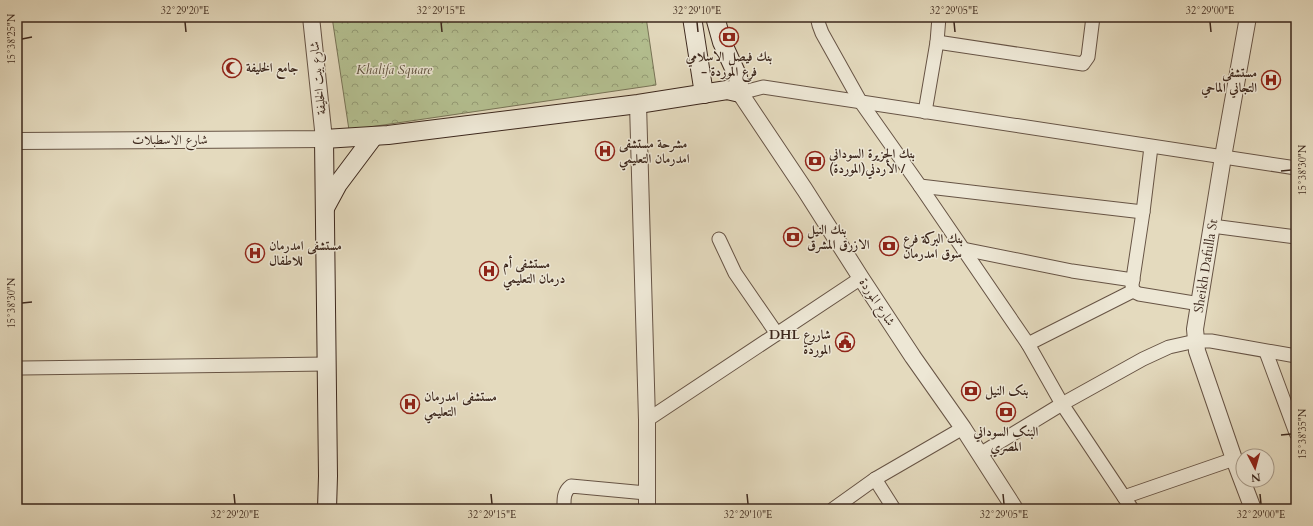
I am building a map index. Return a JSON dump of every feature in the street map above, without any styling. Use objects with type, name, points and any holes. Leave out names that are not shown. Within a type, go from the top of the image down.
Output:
[{"type":"main road","points":[[692,17],[704,94]]},
{"type":"main road","points":[[327,509],[328,476],[324,139],[374,136],[638,104],[727,90],[740,93],[738,77],[722,42],[714,17]]},
{"type":"main road","points":[[324,210],[338,184],[374,136]]},
{"type":"street","name":"شارع بيت الخليفة","points":[[311,17],[324,139]]},
{"type":"street","points":[[817,17],[822,33],[860,101],[1028,344],[1062,404],[1132,509]]},
{"type":"street","points":[[925,112],[937,42],[939,17]]},
{"type":"street","points":[[937,42],[1083,64],[1088,57],[1093,17]]},
{"type":"street","name":"Sheikh Dafulla St","points":[[1248,17],[1223,157],[1196,329],[1196,341],[1197,351],[1234,459],[1253,509]]},
{"type":"street","points":[[740,93],[763,87],[1296,168]]},
{"type":"street","name":"شارع الموردة","points":[[740,93],[805,190],[913,357],[963,428],[1016,509]]},
{"type":"street","points":[[638,104],[647,509]]},
{"type":"street","name":"شارع الاسطبلات","points":[[17,141],[324,139]]},
{"type":"street","points":[[1133,286],[1151,147]]},
{"type":"street","points":[[920,186],[1143,212]]},
{"type":"street","points":[[1212,226],[1296,237]]},
{"type":"street","points":[[719,239],[735,273],[777,334]]},
{"type":"street","points":[[963,249],[1072,271],[1133,286],[1139,294],[1200,304]]},
{"type":"street","points":[[646,420],[861,278]]},
{"type":"street","points":[[1028,344],[1133,286]]},
{"type":"street","points":[[980,454],[1062,404],[1143,359],[1169,347],[1196,341],[1211,342],[1296,356]]},
{"type":"street","points":[[1266,352],[1296,433]]},
{"type":"street","points":[[22,368],[326,364]]},
{"type":"street","points":[[833,509],[875,479],[963,428]]},
{"type":"street","points":[[1124,497],[1234,459]]},
{"type":"street","points":[[875,479],[894,509]]},
{"type":"street","points":[[564,509],[564,496],[571,486],[646,493]]},
{"type":"green space","name":"Khalifa Square","points":[[332,17],[646,17],[656,85],[349,130]]},
{"type":"place","name":"بنك فيصل الاسلامي - فرع الموردة","points":[[729,37]]},
{"type":"place","name":"جامع الخليفة","points":[[232,68]]},
{"type":"place","name":"مستشفى التجاني الماحي","points":[[1271,80]]},
{"type":"place","name":"مشرحة مستشفى امدرمان التعليمي","points":[[605,151]]},
{"type":"place","name":"بنك الجزيرة السوداني الأردني(الموردة) /","points":[[815,161]]},
{"type":"place","name":"بنك النيل الازرق المشرق","points":[[793,237]]},
{"type":"place","name":"بنك البركة فرع سوق امدرمان","points":[[889,246]]},
{"type":"place","name":"مستشفى امدرمان للاطفال","points":[[255,253]]},
{"type":"place","name":"مستشفى أم درمان التعليمي","points":[[489,271]]},
{"type":"place","name":"DHL شاررع الموردة","points":[[845,342]]},
{"type":"place","name":"بنک النيل","points":[[971,391]]},
{"type":"place","name":"مستشفى امدرمان التعليمي","points":[[410,404]]},
{"type":"place","name":"البنک السوداني المصري","points":[[1006,412]]}]
